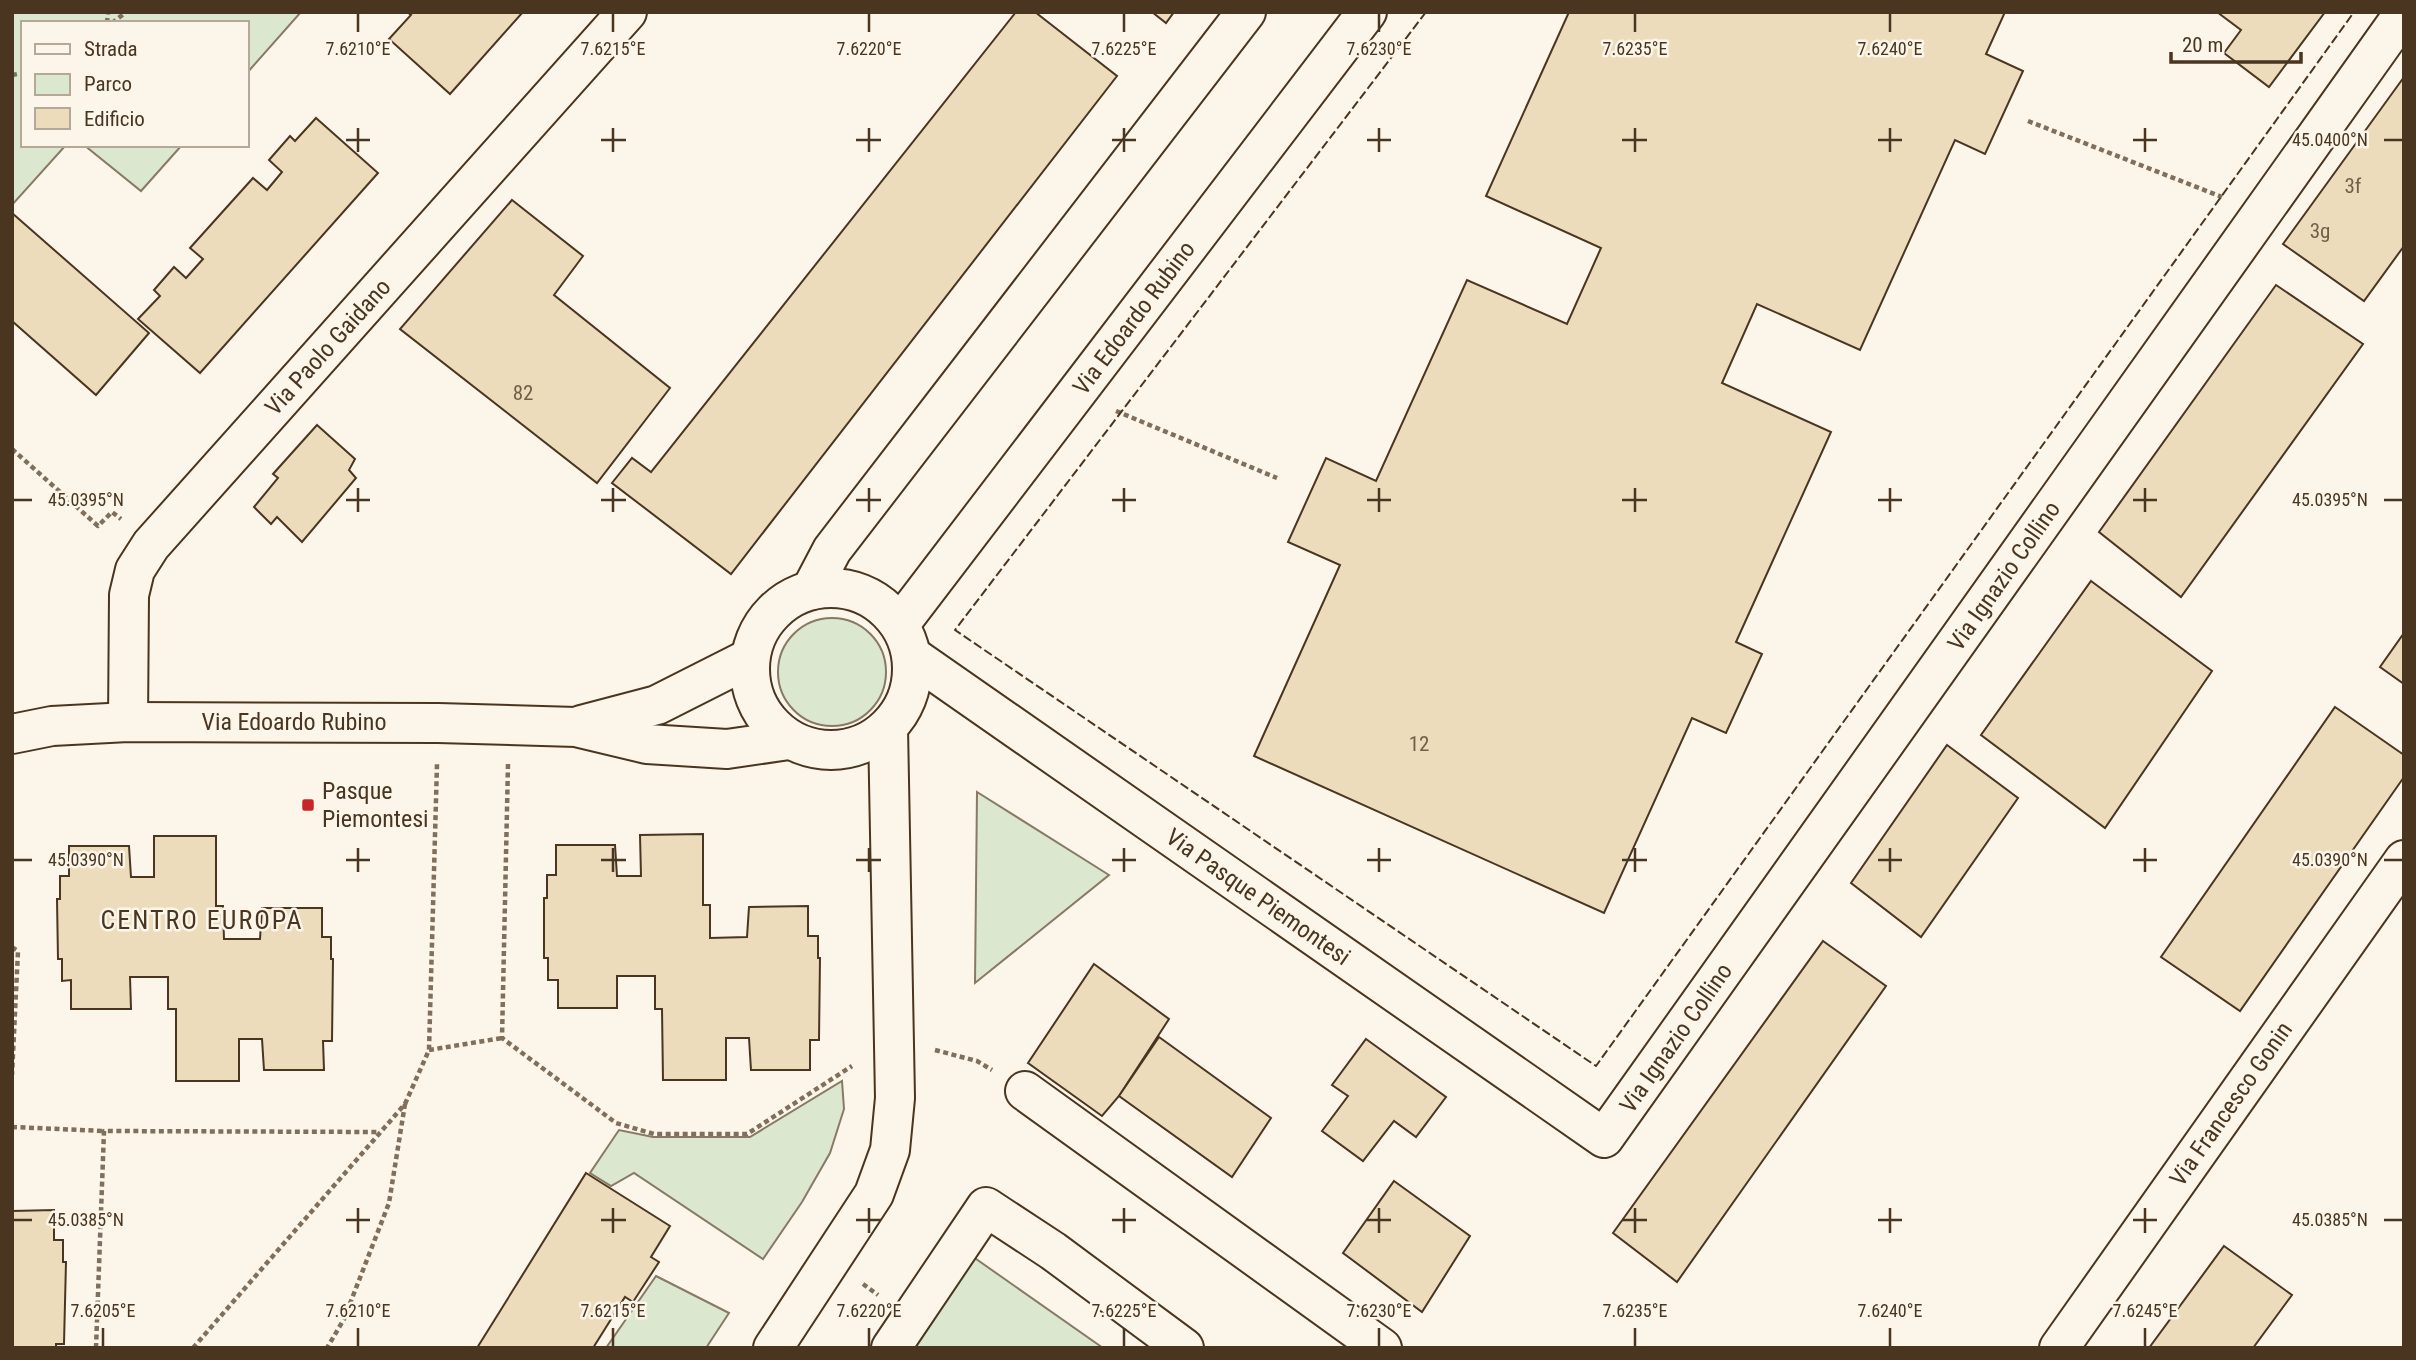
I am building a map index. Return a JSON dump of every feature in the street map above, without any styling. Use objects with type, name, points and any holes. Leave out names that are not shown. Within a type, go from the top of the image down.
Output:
[{"type":"street","name":"Via Paolo Gaidano","points":[[128,722],[129,595],[135,570],[151,545],[627,12]]},
{"type":"street","points":[[811,590],[832,550],[1246,12]]},
{"type":"street","name":"Via Edoardo Rubino","points":[[906,640],[1367,12]]},
{"type":"street","name":"Via Ignazio Collino","points":[[1604,1138],[2404,13]]},
{"type":"street","name":"Via Edoardo Rubino","points":[[836,588],[861,593],[883,606],[906,640],[912,682],[904,708],[888,728],[867,744],[841,751],[814,749],[789,740],[771,725],[757,705],[750,682],[750,658],[757,635],[771,615],[789,599],[811,590],[836,588]]},
{"type":"street","name":"Via Pasque Piemontesi","points":[[906,640],[1604,1138]]},
{"type":"street","name":"Via Edoardo Rubino","points":[[576,727],[657,705],[750,658]]},
{"type":"street","name":"Via Edoardo Rubino","points":[[12,734],[51,726],[128,722],[438,723],[576,727],[647,744],[727,749],[789,740]]},
{"type":"street","points":[[773,1348],[874,1194],[882,1175],[894,1123],[892,803],[888,728]]},
{"type":"street","name":"Via Francesco Gonin","points":[[2059,1348],[2404,860]]},
{"type":"street","points":[[1025,1091],[1382,1348]]},
{"type":"street","points":[[891,1348],[986,1207],[1053,1251],[1184,1348]]},
{"type":"path","points":[[2028,121],[2228,202]]},
{"type":"path","points":[[1110,406],[1120,414],[1277,478]]},
{"type":"path","points":[[12,449],[98,526],[112,512],[151,545]]},
{"type":"path","points":[[327,1348],[344,1319],[388,1203],[405,1104],[429,1050],[438,723]]},
{"type":"path","points":[[502,1038],[509,725]]},
{"type":"path","points":[[12,947],[18,951],[12,1075]]},
{"type":"path","points":[[429,1050],[502,1038],[616,1123],[654,1134],[747,1134],[894,1039],[977,1061],[1025,1091]]},
{"type":"path","points":[[193,1348],[405,1104]]},
{"type":"path","points":[[12,1128],[380,1132]]},
{"type":"path","points":[[96,1348],[104,1131]]},
{"type":"green space","points":[[12,12],[301,12],[248,72],[248,21],[21,21],[21,147],[64,147],[12,205]]},
{"type":"green space","points":[[86,147],[180,147],[141,191]]},
{"type":"green space","points":[[832,618],[853,622],[870,634],[882,651],[886,672],[882,693],[870,710],[853,722],[832,726],[811,722],[794,710],[782,693],[778,672],[782,651],[794,634],[811,622]]},
{"type":"green space","points":[[977,792],[1109,875],[975,983]]},
{"type":"green space","points":[[842,1081],[844,1109],[830,1153],[802,1202],[763,1259],[634,1173],[611,1186],[590,1173],[619,1130],[653,1137],[750,1137]]},
{"type":"green space","points":[[969,1254],[1103,1348],[903,1348]]},
{"type":"green space","points":[[656,1276],[729,1313],[706,1348],[606,1348]]},
{"type":"building","points":[[407,12],[523,12],[450,94],[389,39],[411,15]]},
{"type":"building","points":[[1016,12],[1035,12],[1117,76],[731,574],[612,483],[632,458],[651,472]]},
{"type":"building","points":[[1152,12],[1174,12],[1166,23]]},
{"type":"building","points":[[1569,12],[2005,12],[1986,54],[2023,71],[1985,154],[1955,140],[1860,350],[1757,304],[1722,383],[1831,432],[1736,642],[1762,654],[1726,733],[1692,718],[1604,913],[1254,756],[1340,565],[1288,542],[1326,458],[1376,481],[1467,280],[1567,324],[1601,248],[1486,196]]},
{"type":"building","points":[[2217,12],[2325,12],[2269,87],[2224,53],[2241,30]]},
{"type":"building","points":[[2404,77],[2404,246],[2364,301],[2283,244]]},
{"type":"building","points":[[316,118],[378,173],[200,373],[138,319],[160,296],[154,290],[174,267],[186,278],[203,259],[190,248],[253,178],[267,190],[282,172],[269,160],[290,136],[295,141]]},
{"type":"building","points":[[512,200],[583,256],[554,295],[670,388],[597,483],[400,329]]},
{"type":"building","points":[[12,213],[149,333],[96,395],[12,321]]},
{"type":"building","points":[[2276,285],[2363,344],[2181,597],[2099,532]]},
{"type":"building","points":[[317,425],[355,459],[349,470],[356,478],[302,542],[277,517],[271,524],[254,507],[278,478],[273,474]]},
{"type":"building","points":[[2091,581],[2212,671],[2105,828],[1981,735]]},
{"type":"building","points":[[2404,633],[2404,684],[2380,667]]},
{"type":"building","points":[[2335,707],[2404,755],[2404,777],[2240,1011],[2161,957]]},
{"type":"building","points":[[1947,745],[2018,798],[1921,937],[1851,883]]},
{"type":"building","points":[[703,834],[703,905],[710,905],[710,938],[747,937],[749,907],[808,906],[808,936],[818,936],[820,958],[819,1040],[810,1040],[810,1070],[751,1070],[749,1038],[726,1038],[726,1080],[663,1080],[662,1009],[655,1009],[655,976],[617,976],[617,1008],[558,1008],[558,980],[548,980],[548,958],[544,958],[544,898],[547,898],[547,875],[556,875],[556,845],[615,845],[617,876],[641,876],[640,835]]},
{"type":"building","points":[[154,836],[216,836],[216,906],[223,906],[224,939],[260,939],[262,908],[322,908],[322,937],[331,937],[333,959],[332,1041],[323,1041],[324,1070],[264,1070],[262,1039],[239,1039],[239,1081],[176,1081],[176,1009],[168,1009],[168,977],[130,977],[131,1009],[71,1009],[71,980],[62,981],[62,959],[58,959],[57,899],[60,899],[60,876],[69,876],[69,846],[129,846],[131,877],[154,877]]},
{"type":"building","points":[[1823,941],[1886,986],[1677,1282],[1613,1233]]},
{"type":"building","points":[[1094,964],[1169,1019],[1119,1096],[1102,1116],[1028,1063]]},
{"type":"building","points":[[1159,1037],[1271,1118],[1232,1177],[1119,1096]]},
{"type":"building","points":[[1366,1039],[1446,1097],[1416,1137],[1394,1121],[1363,1161],[1322,1131],[1348,1096],[1332,1085]]},
{"type":"building","points":[[586,1173],[670,1226],[651,1257],[659,1262],[633,1302],[625,1297],[593,1348],[477,1348]]},
{"type":"building","points":[[1394,1181],[1470,1236],[1422,1312],[1343,1253]]},
{"type":"building","points":[[54,1210],[54,1240],[63,1240],[63,1262],[66,1262],[64,1344],[56,1344],[56,1348],[12,1348],[12,1211]]},
{"type":"building","points":[[2224,1246],[2292,1295],[2253,1348],[2149,1348]]},
{"type":"fence","points":[[1426,12],[955,630],[1596,1066],[2354,12]]},
{"type":"place","name":"Pasque Piemontesi","points":[[308,805]]},
{"type":"district","name":"CENTRO EUROPA","points":[[202,920]]}]
